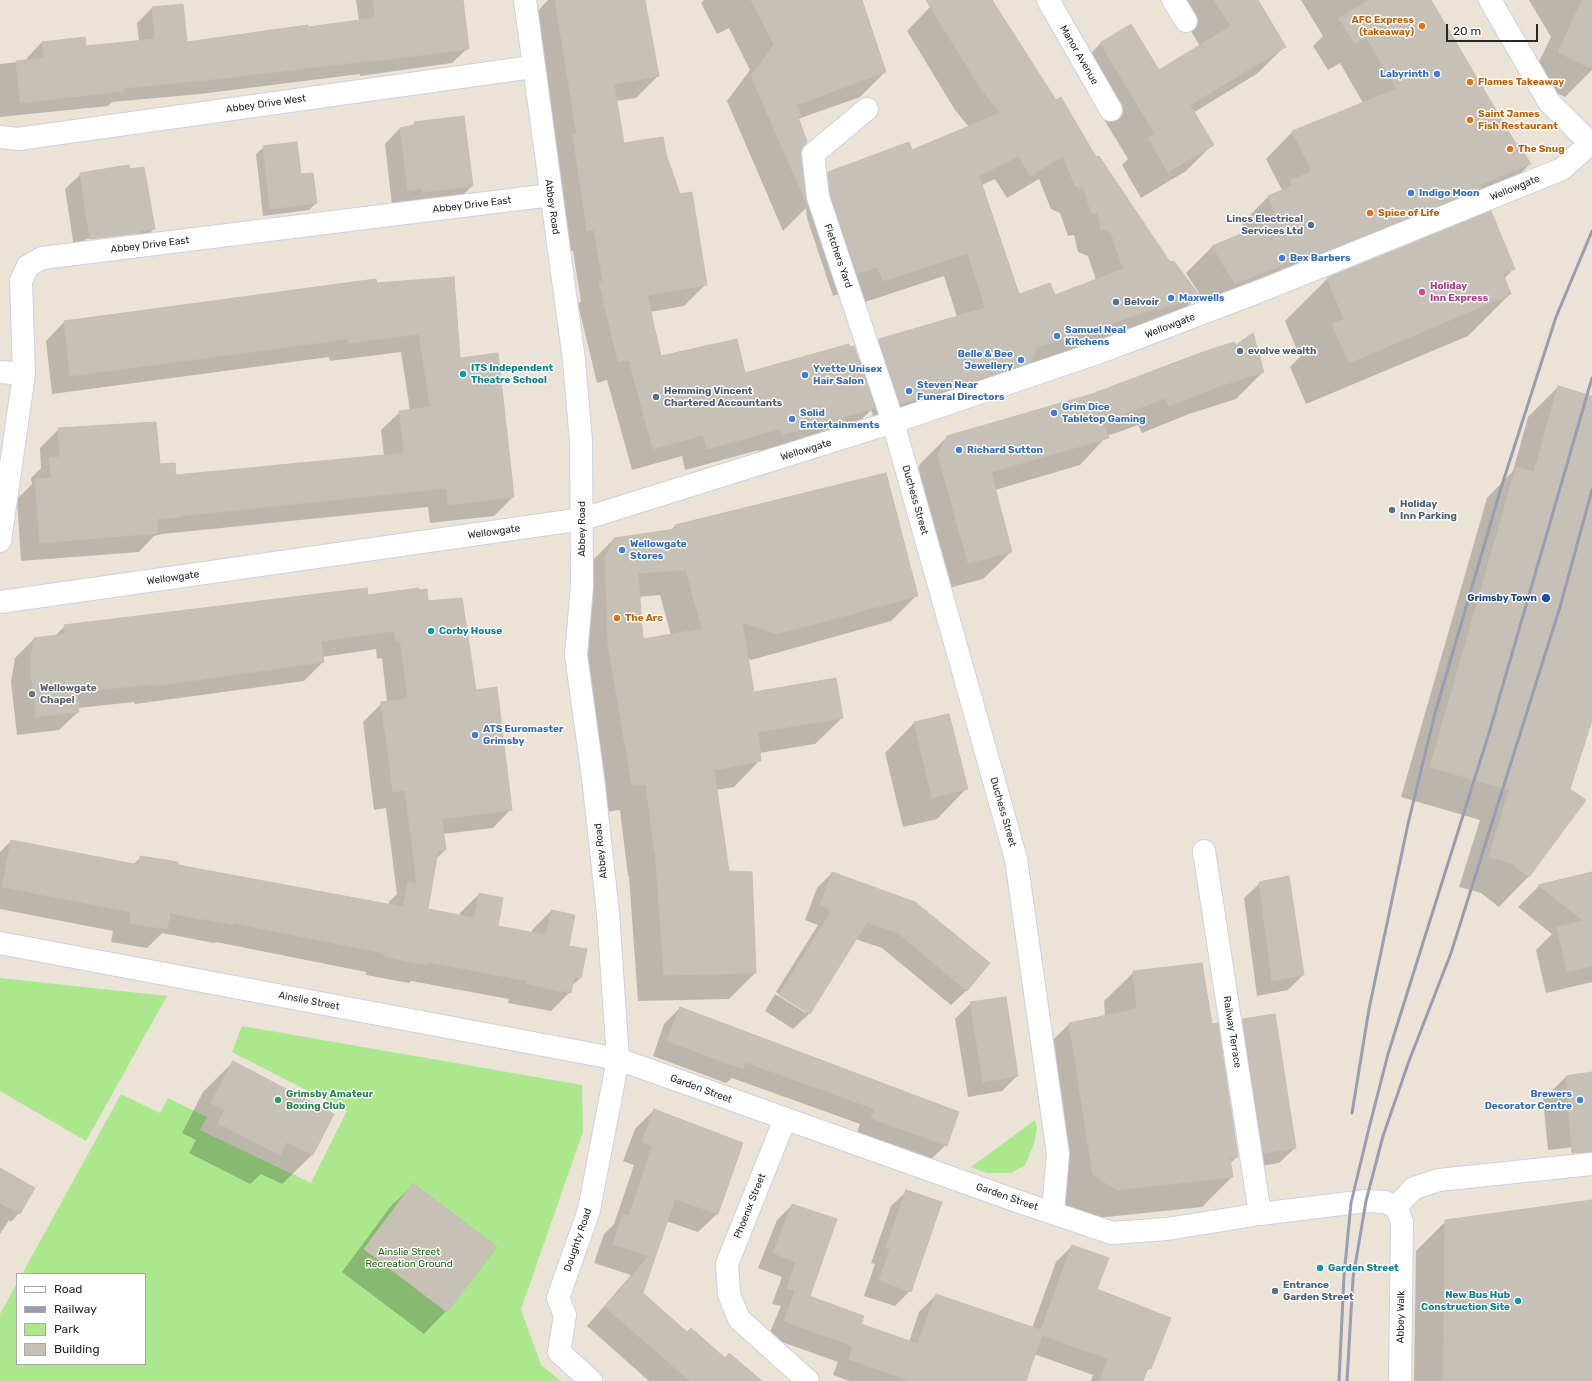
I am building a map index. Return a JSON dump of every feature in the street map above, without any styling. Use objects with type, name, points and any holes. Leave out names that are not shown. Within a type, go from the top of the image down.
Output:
[{"type":"street","name":"Abbey Road","points":[[525,0],[532,67],[574,360],[582,441],[582,586],[576,655],[593,778],[608,913],[618,1059]]},
{"type":"street","name":"Manor Avenue","points":[[1048,0],[1111,110]]},
{"type":"street","points":[[1173,0],[1186,21]]},
{"type":"street","points":[[1490,0],[1549,102],[1591,140]]},
{"type":"street","name":"Abbey Drive West","points":[[0,137],[18,139],[532,67]]},
{"type":"street","name":"Fletchers Yard","points":[[867,109],[813,154],[818,197],[893,422]]},
{"type":"street","name":"Wellowgate","points":[[0,602],[583,519],[893,422],[1077,361],[1268,288],[1562,169],[1591,140]]},
{"type":"street","name":"Abbey Drive East","points":[[0,541],[24,374],[22,281],[28,266],[42,258],[550,195]]},
{"type":"street","points":[[0,372],[24,374]]},
{"type":"street","name":"Duchess Street","points":[[893,422],[1016,859],[1058,1154],[1053,1212]]},
{"type":"street","name":"Railway Terrace","points":[[1204,851],[1260,1214]]},
{"type":"street","name":"Ainslie Street","points":[[0,943],[618,1059]]},
{"type":"street","name":"Garden Street","points":[[618,1059],[784,1119],[1112,1233],[1166,1229],[1260,1214],[1366,1202],[1385,1202],[1396,1207]]},
{"type":"street","name":"Doughty Road","points":[[591,1381],[559,1352],[566,1315],[558,1298],[589,1210],[618,1059]]},
{"type":"street","name":"Phoenix Street","points":[[784,1119],[727,1264],[729,1294],[738,1319],[808,1381]]},
{"type":"street","points":[[1396,1207],[1414,1188],[1439,1180],[1592,1164]]},
{"type":"street","name":"Abbey Walk","points":[[1396,1207],[1402,1222],[1400,1381]]},
{"type":"green space","points":[[0,978],[167,996],[86,1141],[0,1091]]},
{"type":"green space","name":"Ainslie Street Recreation Ground","points":[[242,1026],[582,1085],[583,1132],[521,1309],[541,1365],[561,1381],[0,1381],[0,1314],[16,1285],[16,1365],[146,1365],[146,1273],[23,1273],[121,1094],[160,1113],[168,1098],[207,1117],[200,1130],[311,1183],[347,1111],[232,1052]]},
{"type":"green space","points":[[1035,1120],[1037,1128],[1034,1144],[1025,1165],[1011,1173],[987,1173],[971,1167]]},
{"type":"building","points":[[373,0],[463,0],[469,49],[216,79],[124,88],[124,91],[20,103],[16,61],[44,58],[42,42],[85,37],[86,46],[155,39],[152,7],[183,4],[187,42],[308,25],[308,27],[375,18]]},
{"type":"building","points":[[555,0],[645,0],[659,76],[614,84],[624,143],[663,137],[666,154],[680,194],[692,192],[707,285],[647,295],[661,356],[737,339],[745,373],[849,344],[850,347],[854,346],[875,408],[782,435],[780,429],[707,449],[703,435],[653,449],[629,360],[618,362],[599,282],[603,281],[594,230],[587,231],[573,135],[577,135]]},
{"type":"building","points":[[751,0],[862,0],[886,72],[796,105],[801,115],[798,117],[807,142],[802,149],[801,155],[808,207],[751,76],[774,45]]},
{"type":"building","points":[[926,0],[992,0],[1056,100],[1061,97],[1096,157],[1099,156],[1170,262],[1174,261],[1199,295],[1159,310],[1158,308],[1036,348],[1030,363],[900,404],[879,339],[985,308],[968,253],[883,281],[878,267],[857,273],[830,194],[828,172],[909,142],[912,150],[1000,113],[979,86]],"holes":[[[1019,156],[1030,176],[1063,156],[1075,186],[1084,189],[1091,213],[1098,212],[1101,229],[1111,232],[1123,269],[1055,295],[1050,283],[1019,294],[979,176]]]},
{"type":"building","points":[[1214,0],[1258,0],[1286,47],[1190,105],[1214,145],[1168,172],[1148,138],[1155,134],[1100,43],[1131,24],[1159,70],[1231,26]]},
{"type":"building","points":[[1370,0],[1431,0],[1516,144],[1518,143],[1531,164],[1480,185],[1481,188],[1317,255],[1315,251],[1235,284],[1212,246],[1277,219],[1268,196],[1292,186],[1290,181],[1312,171],[1292,131],[1397,89],[1366,37],[1355,44],[1339,18]]},
{"type":"building","points":[[1582,0],[1592,0],[1592,69],[1558,52]]},
{"type":"building","points":[[464,116],[473,186],[423,192],[423,188],[408,190],[400,128],[415,125],[414,122]]},
{"type":"building","points":[[297,142],[301,174],[313,173],[317,203],[270,209],[263,146]]},
{"type":"building","points":[[129,165],[130,169],[144,167],[155,229],[140,231],[140,233],[90,239],[80,173]]},
{"type":"building","name":"Holiday Inn Express","points":[[1491,211],[1515,269],[1503,274],[1511,294],[1349,363],[1332,324],[1344,319],[1327,278]]},
{"type":"building","points":[[454,277],[460,358],[498,353],[514,497],[448,505],[447,488],[157,519],[158,533],[40,543],[35,479],[51,478],[49,458],[60,457],[58,428],[156,422],[160,464],[175,463],[176,475],[404,453],[399,411],[430,407],[419,334],[348,343],[348,339],[70,376],[64,321],[376,279],[377,283]]},
{"type":"building","points":[[1253,333],[1264,372],[1217,387],[1169,406],[1166,398],[1102,422],[1109,438],[991,472],[1012,552],[968,563],[938,455],[947,436],[1092,394],[1203,352],[1234,342],[1236,345]]},
{"type":"building","points":[[1558,386],[1592,396],[1592,720],[1570,789],[1586,800],[1529,877],[1511,863],[1489,857],[1509,790],[1430,767],[1516,467],[1534,472]]},
{"type":"building","points":[[886,473],[918,596],[777,634],[742,622],[754,692],[836,678],[843,718],[758,732],[761,761],[714,770],[729,871],[752,872],[756,973],[664,975],[655,850],[646,784],[632,786],[608,645],[605,558],[614,538],[676,529],[675,525]],"holes":[[[686,570],[702,629],[643,639],[638,573]]]},
{"type":"building","points":[[367,588],[368,595],[419,588],[419,590],[427,589],[428,601],[462,598],[476,690],[497,687],[512,810],[442,819],[446,850],[438,851],[428,909],[474,918],[479,893],[503,898],[498,926],[546,935],[551,910],[575,915],[569,946],[587,949],[581,978],[574,977],[571,993],[526,984],[527,981],[429,962],[428,965],[406,961],[384,956],[384,953],[234,923],[234,925],[170,913],[167,929],[129,923],[131,912],[2,887],[11,840],[139,865],[140,856],[178,862],[178,865],[403,907],[408,882],[417,884],[405,790],[393,792],[381,702],[408,699],[400,640],[396,641],[394,631],[321,641],[324,662],[153,686],[153,684],[77,692],[79,712],[36,717],[30,663],[34,638],[65,634],[64,625]]},
{"type":"building","points":[[949,714],[968,789],[932,798],[914,722]]},
{"type":"building","points":[[832,872],[915,902],[990,963],[967,991],[898,933],[867,922],[810,1014],[779,995],[832,910],[820,905]]},
{"type":"building","points":[[1592,872],[1592,966],[1567,972],[1557,927],[1584,921],[1538,885]]},
{"type":"building","points":[[1289,876],[1304,975],[1272,981],[1259,882]]},
{"type":"building","points":[[1202,963],[1212,1024],[1218,1023],[1238,1157],[1230,1158],[1233,1177],[1117,1190],[1093,1175],[1069,1023],[1137,1009],[1133,971]]},
{"type":"building","points":[[1006,997],[1018,1076],[983,1082],[970,1002]]},
{"type":"building","points":[[680,1007],[959,1112],[947,1146],[871,1118],[875,1109],[745,1062],[743,1069],[667,1041]]},
{"type":"building","points":[[1275,1014],[1296,1148],[1263,1153],[1243,1019]]},
{"type":"building","points":[[233,1061],[334,1114],[313,1155],[287,1142],[280,1155],[218,1123],[225,1110],[211,1103]]},
{"type":"building","name":"Brewers Decorator Centre","points":[[1592,1072],[1592,1152],[1572,1153],[1566,1076]]},
{"type":"building","points":[[654,1109],[743,1143],[718,1214],[675,1199],[643,1293],[687,1332],[691,1328],[725,1358],[729,1353],[762,1381],[690,1381],[605,1307],[649,1256],[613,1244],[623,1214],[629,1216],[652,1146],[642,1142]]},
{"type":"building","points":[[0,1168],[35,1188],[20,1214],[0,1203]]},
{"type":"building","points":[[413,1183],[497,1247],[447,1312],[364,1249]]},
{"type":"building","points":[[906,1190],[942,1202],[911,1292],[879,1280],[890,1249],[886,1248]]},
{"type":"building","name":"New Bus Hub Construction Site","points":[[1592,1200],[1592,1381],[1443,1381],[1445,1220]]},
{"type":"building","points":[[792,1204],[837,1219],[810,1296],[787,1288],[796,1262],[773,1253]]},
{"type":"building","points":[[1072,1245],[1109,1258],[1097,1289],[1171,1318],[1151,1369],[1148,1367],[1143,1381],[1100,1381],[1108,1359],[1042,1335],[1026,1381],[911,1381],[849,1359],[853,1346],[784,1321],[795,1291],[864,1316],[861,1324],[918,1344],[936,1294],[1041,1330]]},
{"type":"railway","points":[[1352,1113],[1369,1009],[1408,824],[1435,713],[1501,488],[1556,317],[1592,231]]},
{"type":"railway","points":[[1339,1381],[1344,1276],[1351,1203],[1368,1132],[1388,1054],[1489,733],[1592,378]]},
{"type":"railway","points":[[1347,1381],[1353,1278],[1366,1201],[1383,1136],[1409,1061],[1451,953],[1560,607],[1592,490]]},
{"type":"place","name":"AFC Express (takeaway)","points":[[1422,26]]},
{"type":"place","name":"Labyrinth","points":[[1437,74]]},
{"type":"place","name":"Flames Takeaway","points":[[1470,82]]},
{"type":"place","name":"Saint James Fish Restaurant","points":[[1470,120]]},
{"type":"place","name":"The Snug","points":[[1510,149]]},
{"type":"place","name":"Indigo Moon","points":[[1411,193]]},
{"type":"place","name":"Spice of Life","points":[[1370,213]]},
{"type":"place","name":"Lincs Electrical Services Ltd","points":[[1311,225]]},
{"type":"place","name":"Bex Barbers","points":[[1282,258]]},
{"type":"place","name":"Holiday Inn Express","points":[[1422,292]]},
{"type":"place","name":"Maxwells","points":[[1171,298]]},
{"type":"place","name":"Belvoir","points":[[1116,302]]},
{"type":"place","name":"Samuel Neal Kitchens","points":[[1057,336]]},
{"type":"place","name":"evolve wealth","points":[[1240,351]]},
{"type":"place","name":"Belle & Bee Jewellery","points":[[1021,360]]},
{"type":"place","name":"ITS Independent Theatre School","points":[[463,374]]},
{"type":"place","name":"Yvette Unisex Hair Salon","points":[[805,375]]},
{"type":"place","name":"Steven Near Funeral Directors","points":[[909,391]]},
{"type":"place","name":"Hemming Vincent Chartered Accountants","points":[[656,397]]},
{"type":"place","name":"Grim Dice Tabletop Gaming","points":[[1054,413]]},
{"type":"place","name":"Solid Entertainments","points":[[792,419]]},
{"type":"place","name":"Richard Sutton","points":[[959,450]]},
{"type":"place","name":"Holiday Inn Parking","points":[[1392,510]]},
{"type":"place","name":"Wellowgate Stores","points":[[622,550]]},
{"type":"place","name":"Grimsby Town","points":[[1546,598]]},
{"type":"place","name":"The Arc","points":[[617,618]]},
{"type":"place","name":"Corby House","points":[[431,631]]},
{"type":"place","name":"Wellowgate Chapel","points":[[32,694]]},
{"type":"place","name":"ATS Euromaster Grimsby","points":[[475,735]]},
{"type":"place","name":"Grimsby Amateur Boxing Club","points":[[278,1100]]},
{"type":"place","name":"Brewers Decorator Centre","points":[[1580,1100]]},
{"type":"place","name":"Garden Street","points":[[1320,1268]]},
{"type":"place","name":"Entrance Garden Street","points":[[1275,1291]]},
{"type":"place","name":"New Bus Hub Construction Site","points":[[1518,1301]]}]
